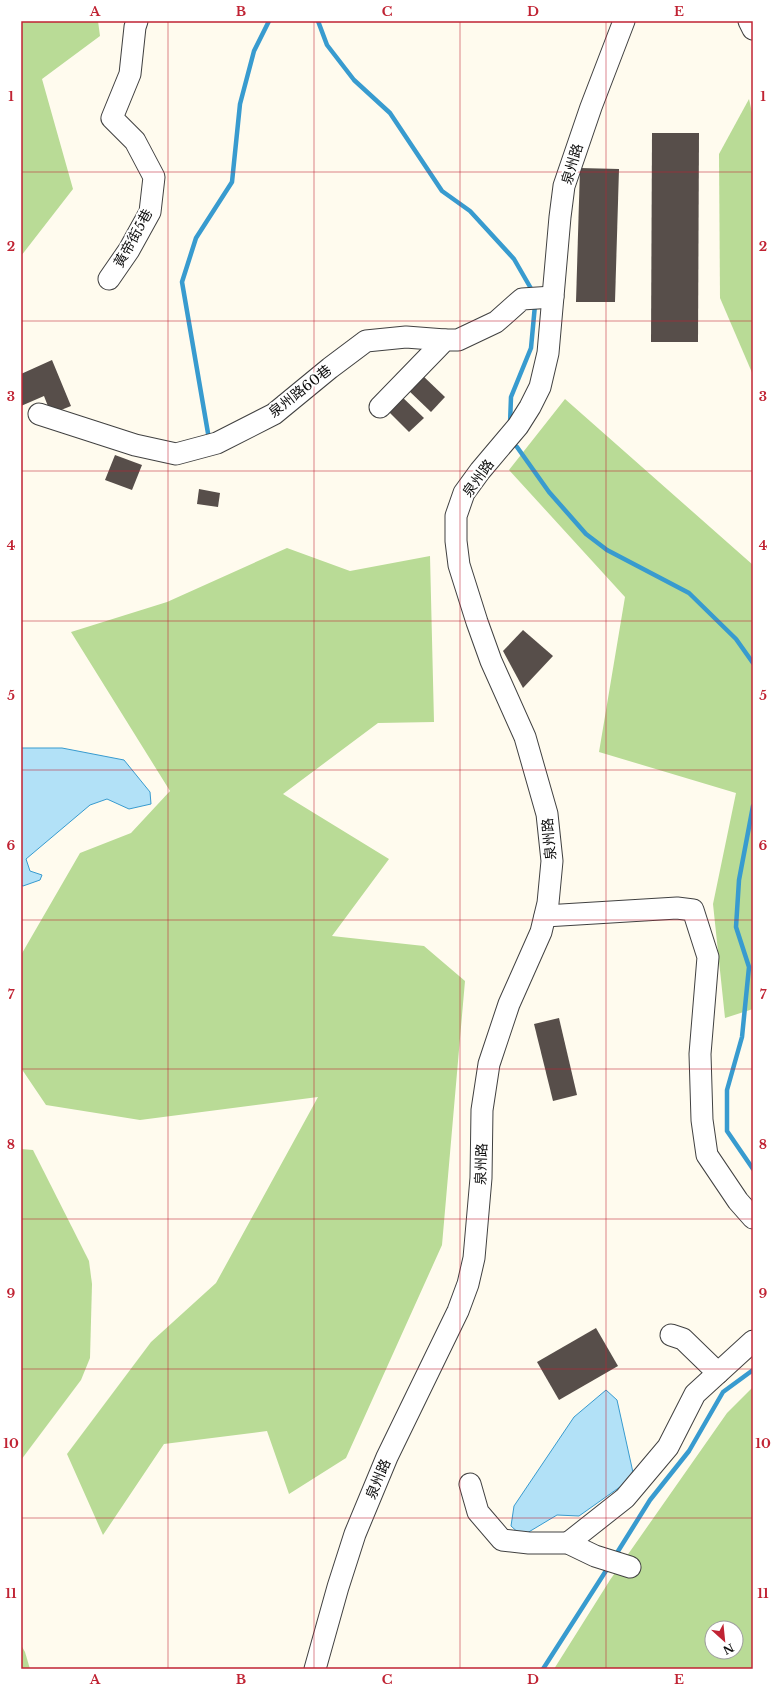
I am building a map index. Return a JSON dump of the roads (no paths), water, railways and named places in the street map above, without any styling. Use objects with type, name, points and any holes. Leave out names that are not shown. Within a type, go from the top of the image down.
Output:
[{"type":"street","name":"黃帝街5巷","points":[[109,279],[129,250],[150,212],[154,177],[135,141],[112,118],[130,74],[137,21]]},
{"type":"street","name":"泉州路","points":[[315,1669],[338,1587],[355,1534],[387,1457],[458,1311],[468,1284],[474,1258],[481,1178],[482,1110],[489,1064],[509,1004],[541,932],[549,896],[552,861],[547,814],[525,738],[491,661],[459,565],[456,541],[456,516],[464,493],[480,471],[518,426],[540,387],[548,353],[564,186],[591,107],[624,21]]},
{"type":"street","points":[[749,21],[753,29]]},
{"type":"street","name":"泉州路60巷","points":[[39,414],[135,445],[176,454],[217,443],[274,414],[330,368],[366,341],[406,337],[458,340],[496,322],[522,299],[553,297]]},
{"type":"street","points":[[380,407],[445,340]]},
{"type":"street","points":[[545,916],[677,908],[693,910],[708,957],[700,1054],[702,1120],[707,1155],[738,1201],[753,1218]]},
{"type":"street","points":[[671,1335],[683,1339],[718,1373]]},
{"type":"street","points":[[568,1543],[625,1498],[668,1447],[695,1394],[753,1341]]},
{"type":"street","points":[[470,1484],[478,1512],[502,1540],[529,1543],[568,1543],[618,1563]]},
{"type":"water","points":[[21,748],[62,748],[124,760],[150,792],[151,804],[129,809],[107,799],[90,805],[26,859],[30,871],[42,875],[40,880],[23,886],[21,885]]},
{"type":"water","points":[[606,1390],[617,1400],[634,1477],[579,1516],[557,1515],[522,1536],[511,1526],[514,1506],[574,1417]]},
{"type":"waterway","points":[[209,439],[182,282],[196,238],[232,182],[240,104],[254,51],[269,21]]},
{"type":"waterway","points":[[318,21],[327,45],[354,80],[390,113],[442,191],[470,211],[514,259],[533,292]]},
{"type":"waterway","points":[[510,424],[511,397],[531,348],[535,305]]},
{"type":"waterway","points":[[517,447],[549,492],[586,534],[607,550],[689,593],[736,639],[753,663]]},
{"type":"waterway","points":[[753,806],[739,880],[736,927],[749,967],[742,1037],[727,1090],[727,1131],[753,1169]]},
{"type":"waterway","points":[[615,1556],[650,1500],[689,1451],[723,1392],[753,1370]]},
{"type":"waterway","points":[[543,1669],[609,1566]]}]
